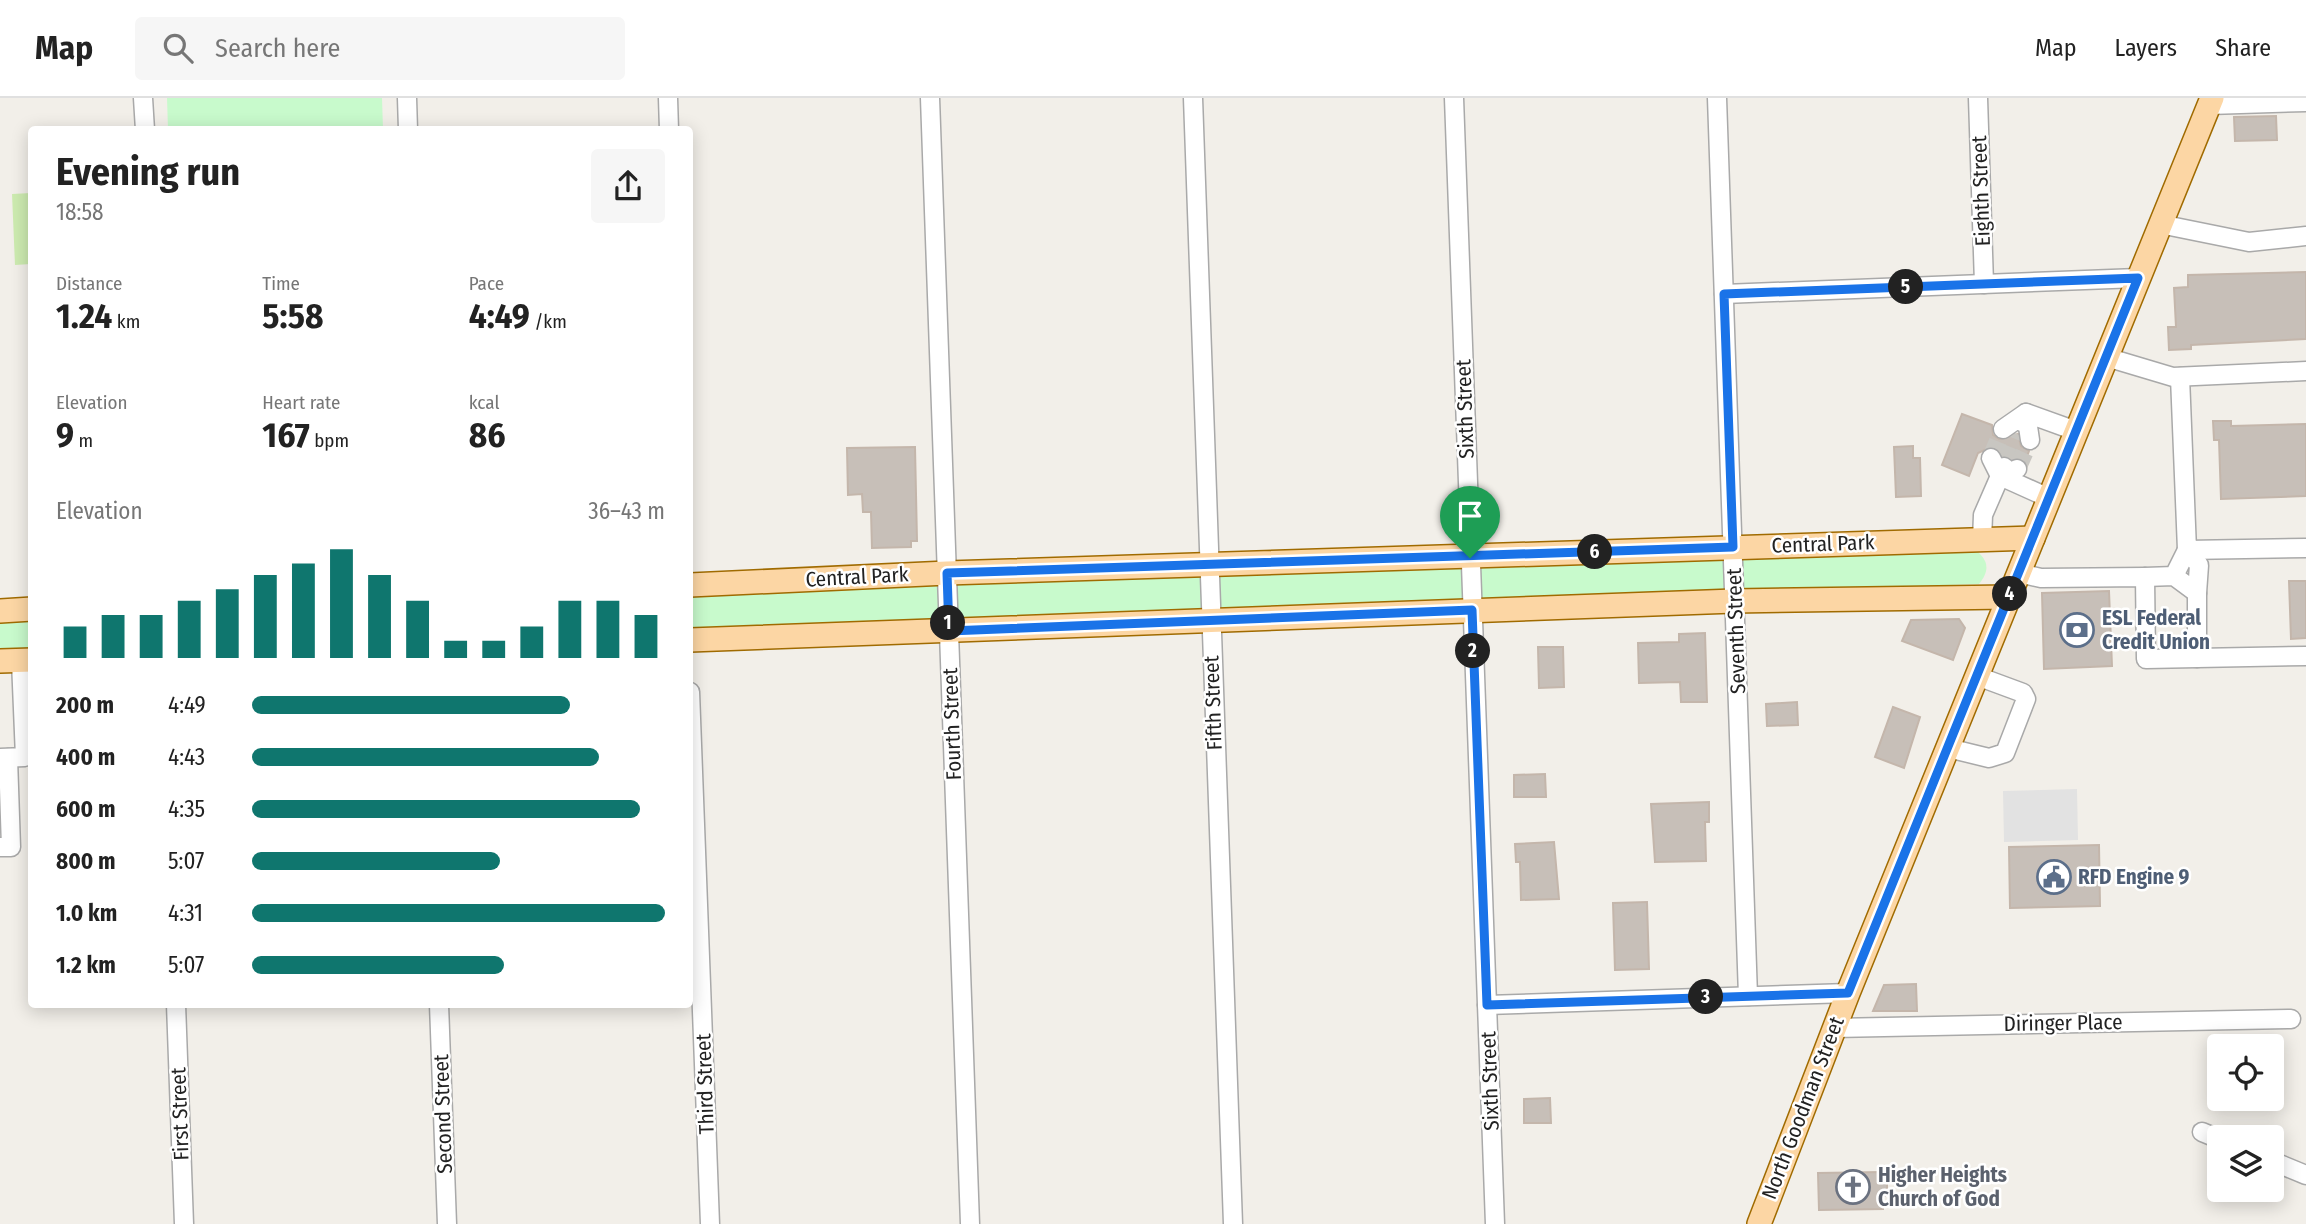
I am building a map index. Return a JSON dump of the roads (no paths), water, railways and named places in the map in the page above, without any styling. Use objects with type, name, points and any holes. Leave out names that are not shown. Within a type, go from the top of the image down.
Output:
[{"type":"main road","name":"North Goodman Street","points":[[1759,1224],[1848,993],[2210,102]]},
{"type":"main road","name":"Central Park","points":[[693,585],[947,573],[2033,538]]},
{"type":"main road","points":[[693,640],[1734,601],[2009,597]]},
{"type":"main road","points":[[0,611],[28,609]]},
{"type":"street","points":[[143,98],[145,126]]},
{"type":"street","points":[[407,98],[408,126]]},
{"type":"street","points":[[668,98],[669,126]]},
{"type":"street","name":"Fourth Street","points":[[930,98],[970,1224]]},
{"type":"street","name":"Fifth Street","points":[[1193,98],[1233,1224]]},
{"type":"street","name":"Sixth Street","points":[[1454,98],[1495,1224]]},
{"type":"street","name":"Seventh Street","points":[[1717,98],[1748,996]]},
{"type":"street","name":"Eighth Street","points":[[1978,98],[1984,284]]},
{"type":"street","points":[[2210,102],[2306,102]]},
{"type":"street","points":[[2160,224],[2249,242],[2306,236]]},
{"type":"street","points":[[1724,294],[2138,278]]},
{"type":"street","points":[[2106,357],[2180,377],[2306,371]]},
{"type":"street","points":[[2174,576],[2187,550],[2180,377]]},
{"type":"street","points":[[2026,413],[2076,431]]},
{"type":"street","points":[[2026,413],[2016,434],[2026,413]]},
{"type":"street","points":[[1982,540],[1983,515],[2003,467],[2049,498]]},
{"type":"street","points":[[2187,550],[2306,548]]},
{"type":"street","points":[[2187,550],[2199,565],[2197,658]]},
{"type":"street","points":[[2019,573],[2041,578],[2174,576],[2197,593]]},
{"type":"street","points":[[2145,577],[2146,659],[2306,656]]},
{"type":"street","points":[[0,847],[11,847],[4,758],[25,757],[18,661]]},
{"type":"street","points":[[1948,748],[1989,758],[2005,753],[2026,699],[2023,693],[1977,676]]},
{"type":"street","name":"Third Street","points":[[693,772],[710,1224]]},
{"type":"street","points":[[1487,1005],[1848,993]]},
{"type":"street","name":"First Street","points":[[176,1008],[184,1224]]},
{"type":"street","name":"Second Street","points":[[439,1008],[447,1224]]},
{"type":"street","name":"Diringer Place","points":[[1834,1028],[2291,1018]]},
{"type":"street","points":[[2202,1132],[2207,1134]]},
{"type":"street","points":[[2284,1166],[2306,1175]]},
{"type":"tunnel","points":[[1991,458],[2003,429]]},
{"type":"tunnel","points":[[2005,464],[2017,434]]},
{"type":"tunnel","points":[[2017,469],[2030,440]]},
{"type":"place","name":"ESL Federal Credit Union","points":[[2077,630]]},
{"type":"place","name":"RFD Engine 9","points":[[2054,877]]},
{"type":"place","name":"Higher Heights Church of God","points":[[1853,1187]]}]
